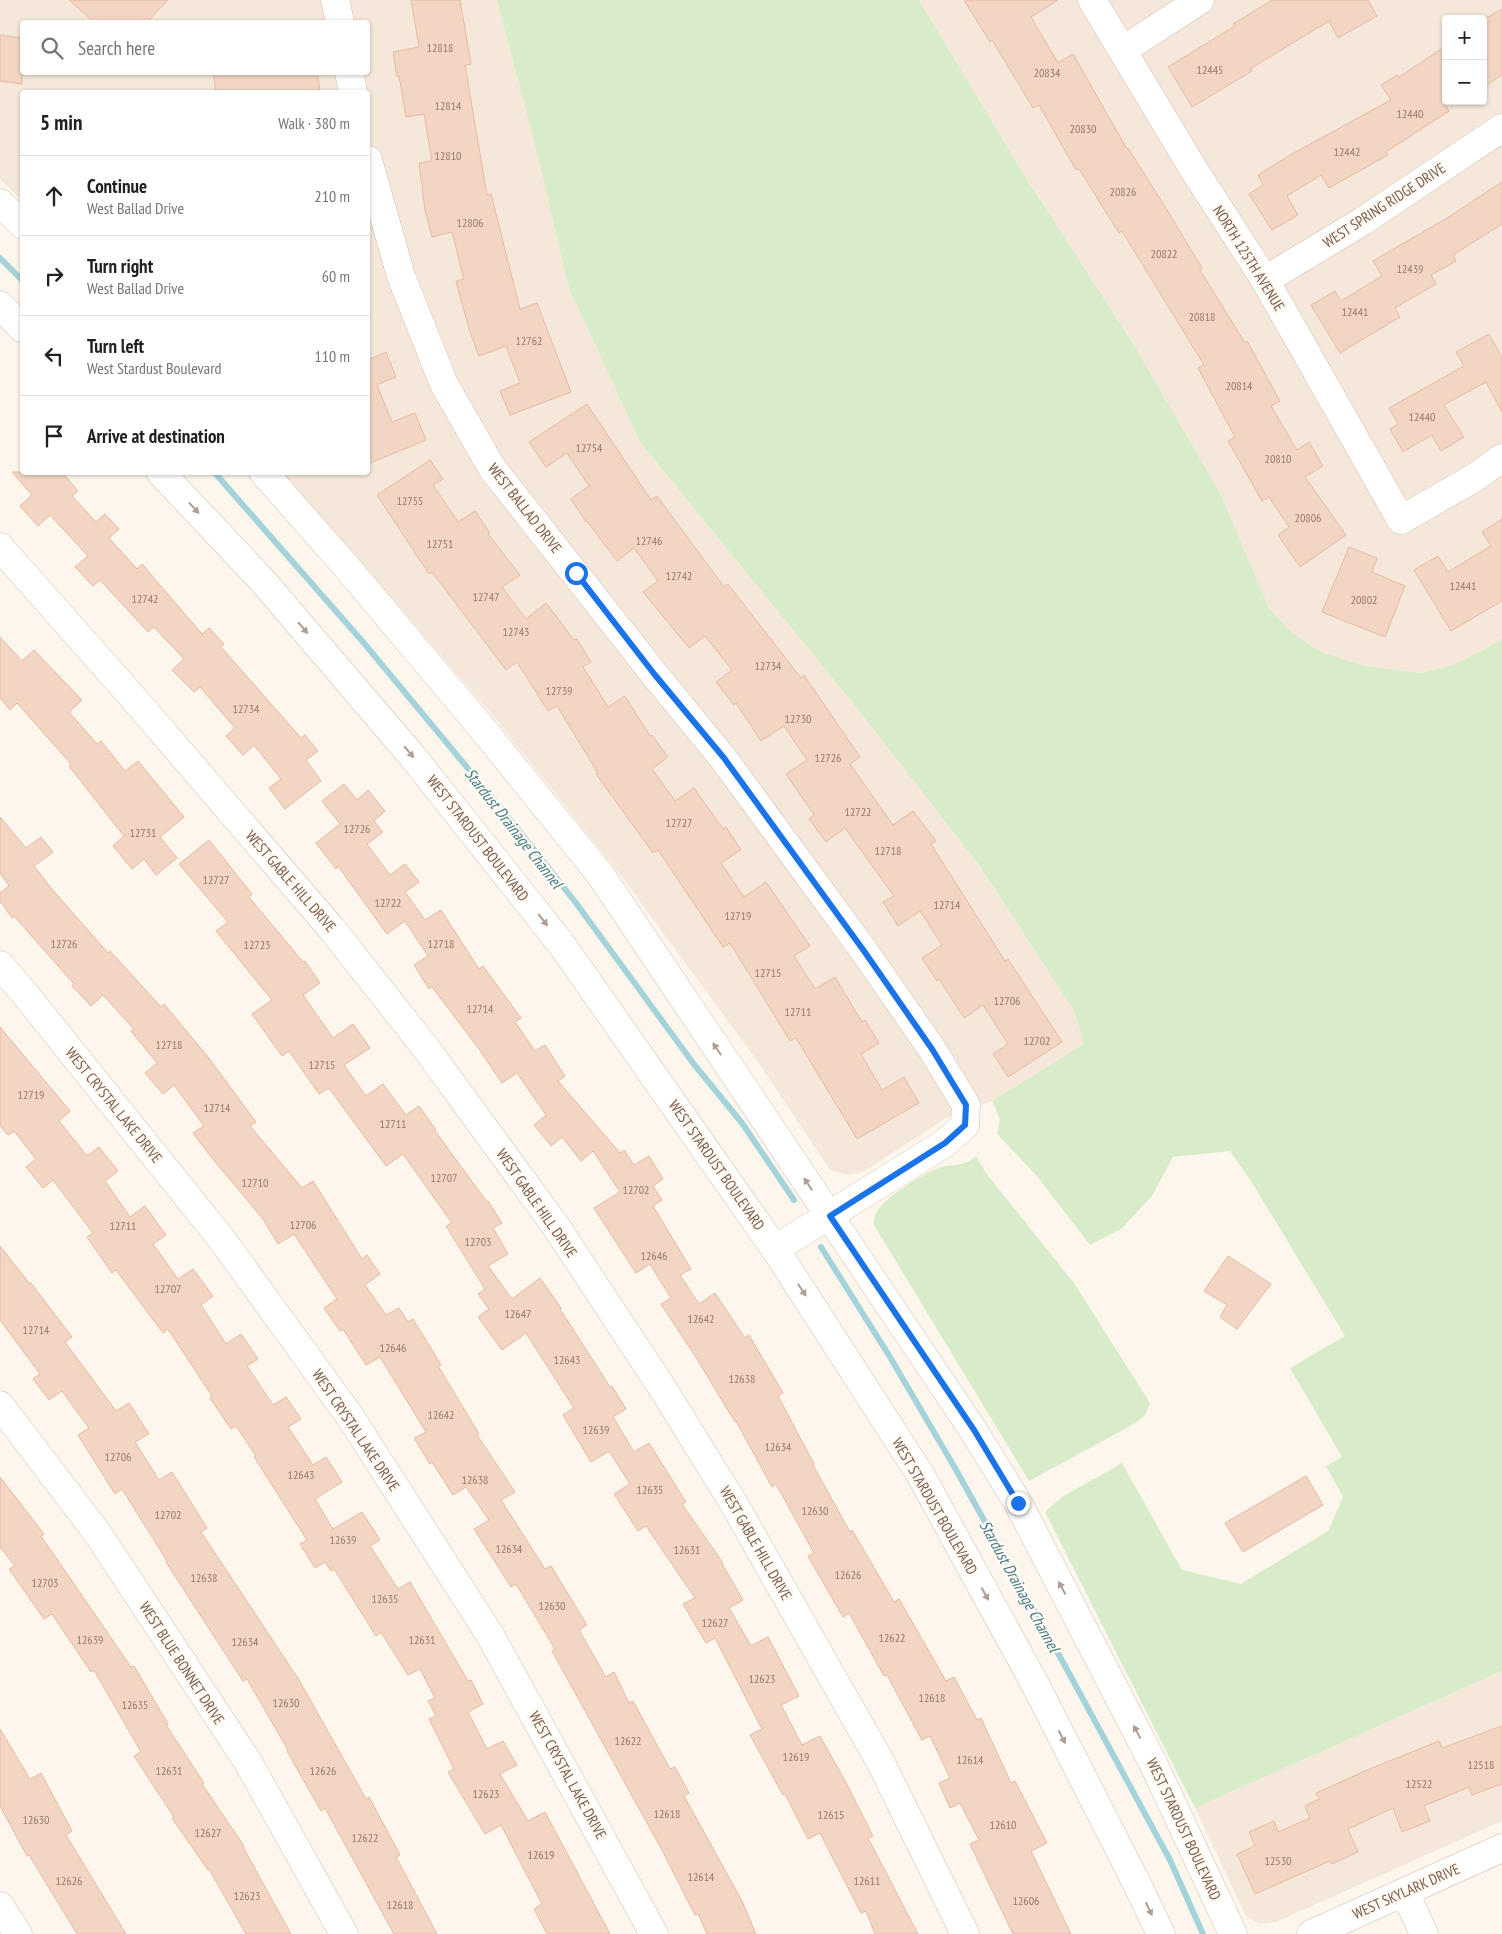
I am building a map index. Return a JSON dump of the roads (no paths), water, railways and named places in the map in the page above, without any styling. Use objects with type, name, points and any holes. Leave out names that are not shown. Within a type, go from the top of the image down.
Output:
[{"type":"street","points":[[335,0],[340,20]]},
{"type":"street","name":"NORTH 125TH AVENUE","points":[[1092,0],[1194,170],[1265,280],[1401,520],[1474,478],[1502,458]]},
{"type":"street","points":[[1123,50],[1200,0]]},
{"type":"street","points":[[350,75],[353,90]]},
{"type":"street","name":"WEST SPRING RIDGE DRIVE","points":[[1265,280],[1363,221],[1502,128]]},
{"type":"street","name":"WEST BALLAD DRIVE","points":[[370,167],[401,276],[444,384],[492,468],[655,675],[724,758],[875,967],[932,1049],[966,1105],[965,1125],[945,1143],[776,1249]]},
{"type":"street","points":[[0,204],[20,222]]},
{"type":"street","points":[[0,305],[20,326]]},
{"type":"street","name":"WEST STARDUST BOULEVARD","points":[[163,475],[261,579],[407,750],[562,945],[776,1249],[920,1474],[1035,1684],[1137,1884],[1160,1934]]},
{"type":"street","name":"WEST STARDUST BOULEVARD","points":[[266,475],[345,565],[477,722],[600,874],[974,1430],[1018,1503],[1154,1765],[1233,1934]]},
{"type":"street","name":"WEST GABLE HILL DRIVE","points":[[0,547],[130,694],[331,928],[425,1047],[555,1225],[663,1389],[739,1513],[881,1763],[966,1934]]},
{"type":"street","name":"WEST CRYSTAL LAKE DRIVE","points":[[0,965],[223,1241],[351,1418],[490,1635],[654,1934]]},
{"type":"street","name":"WEST BLUE BONNET DRIVE","points":[[0,1405],[98,1534],[248,1762],[344,1934]]},
{"type":"street","name":"WEST SKYLARK DRIVE","points":[[1310,1934],[1502,1848]]},
{"type":"street","points":[[1405,1892],[1424,1934]]},
{"type":"street","points":[[0,1906],[18,1934]]},
{"type":"waterway","name":"Stardust Drainage Channel","points":[[0,258],[20,278]]},
{"type":"waterway","name":"Stardust Drainage Channel","points":[[217,475],[363,642],[505,813],[576,903],[693,1063],[742,1123],[794,1200]]},
{"type":"waterway","name":"Stardust Drainage Channel","points":[[821,1247],[890,1357],[955,1468],[1064,1664],[1170,1860],[1203,1934]]}]
